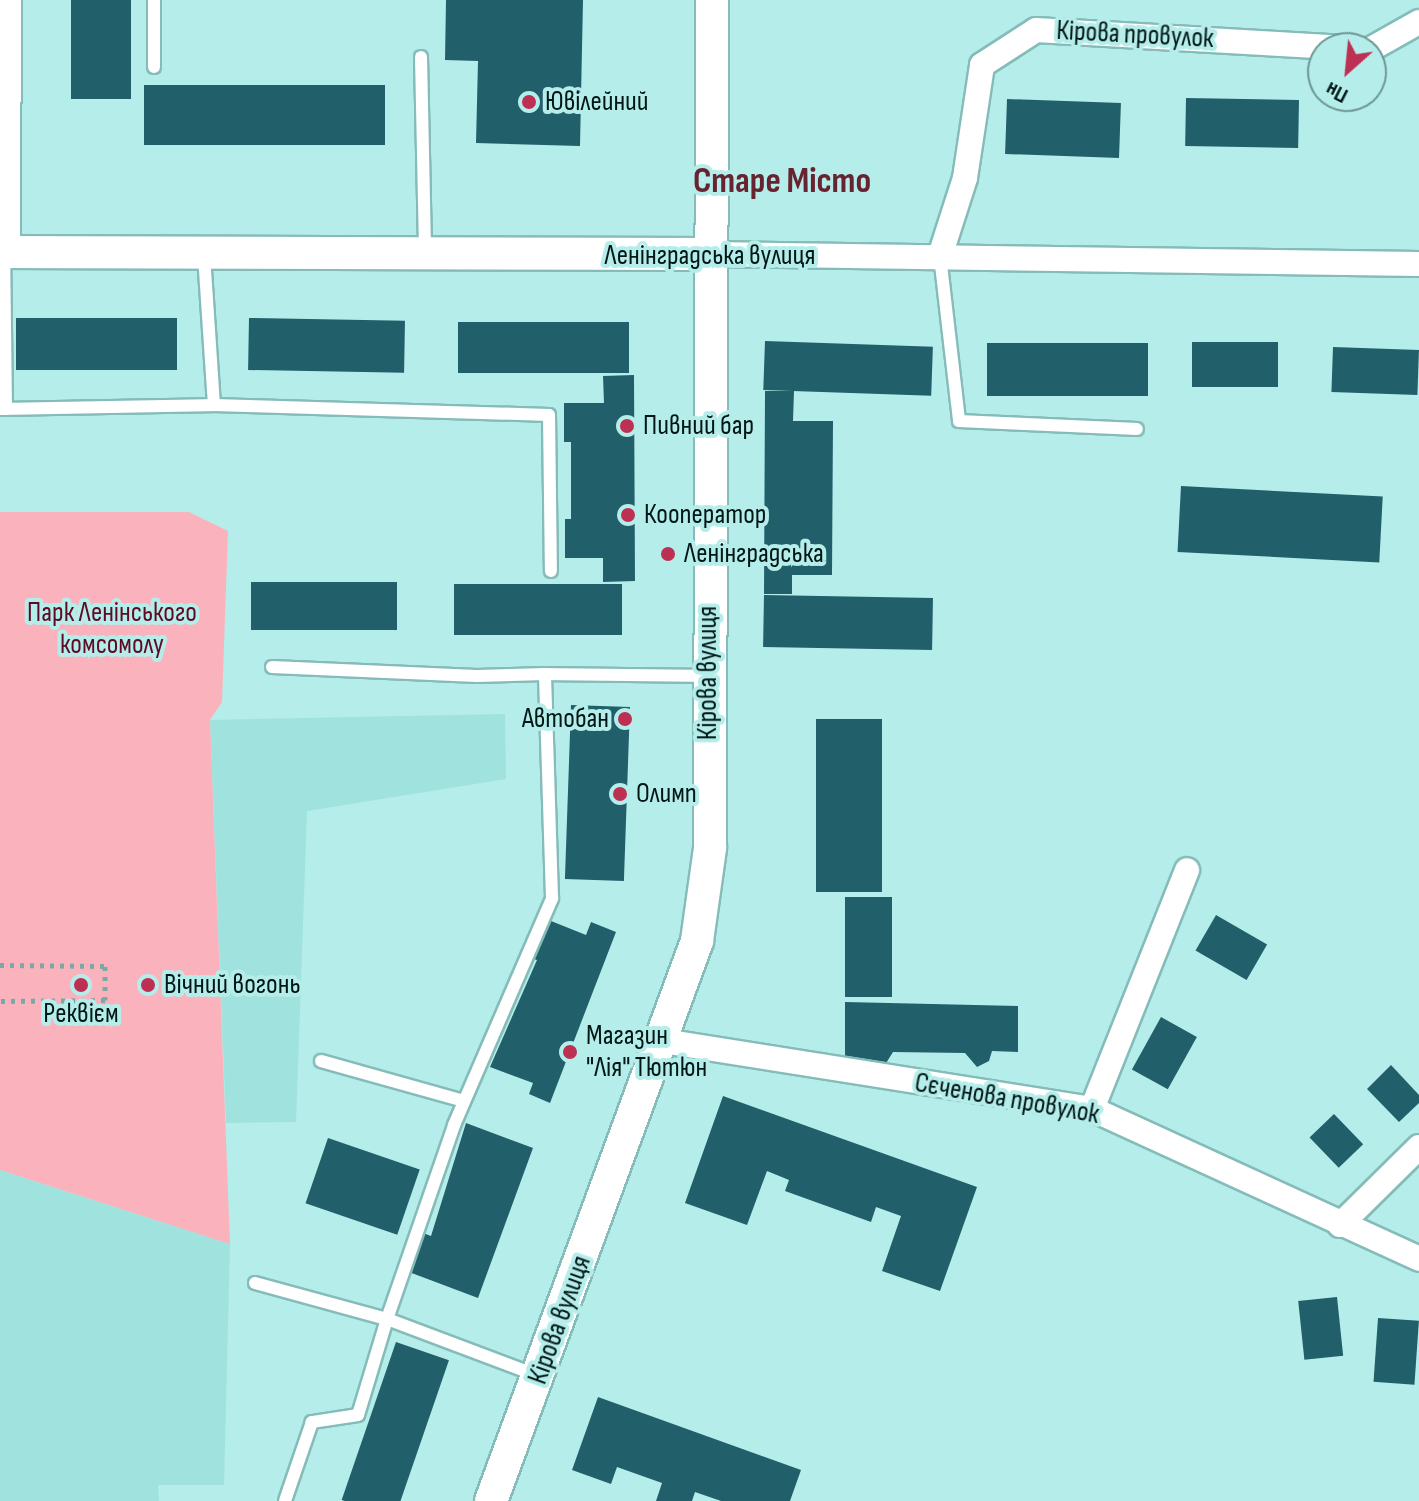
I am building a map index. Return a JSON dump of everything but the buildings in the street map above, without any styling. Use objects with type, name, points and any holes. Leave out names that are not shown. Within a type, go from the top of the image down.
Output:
[{"type":"main road","points":[[2,252],[5,0]]},
{"type":"main road","name":"Кірова вулиця","points":[[491,1501],[663,1041],[697,941],[710,848],[708,676],[712,0]]},
{"type":"main road","name":"Ленінградська вулиця","points":[[2,252],[710,254]]},
{"type":"street","points":[[1387,40],[1419,22]]},
{"type":"street","name":"Кірова провулок","points":[[940,256],[965,178],[982,65],[1036,30],[1307,46]]},
{"type":"street","name":"Ленінградська вулиця","points":[[710,254],[1419,264]]},
{"type":"street","points":[[1092,1109],[1187,870]]},
{"type":"street","name":"Сєченова провулок","points":[[663,1041],[1092,1109],[1419,1259]]},
{"type":"street","points":[[1340,1225],[1419,1147]]},
{"type":"lane","points":[[154,0],[154,67]]},
{"type":"lane","points":[[421,57],[425,255]]},
{"type":"lane","points":[[2,252],[3,409],[214,405],[549,415],[551,571]]},
{"type":"lane","points":[[203,252],[214,405]]},
{"type":"lane","points":[[940,256],[959,421],[1137,429]]},
{"type":"lane","points":[[272,667],[477,676],[708,676]]},
{"type":"lane","points":[[285,1501],[312,1422],[358,1415],[387,1319],[464,1101],[552,898],[545,674]]},
{"type":"lane","points":[[321,1061],[464,1101]]},
{"type":"lane","points":[[255,1283],[387,1319],[539,1376]]},
{"type":"path","points":[[0,965],[105,966],[105,1000],[0,1001]]},
{"type":"shaded area","points":[[505,714],[506,779],[307,811],[296,1122],[226,1123],[210,720]]},
{"type":"shaded area","points":[[0,1170],[230,1244],[224,1485],[158,1485],[159,1501],[0,1501]]},
{"type":"green space","name":"Парк Ленінського комсомолу","points":[[0,512],[189,512],[228,531],[222,702],[210,720],[230,1244],[0,1170]]},
{"type":"place","name":"Ювілейний","points":[[529,102]]},
{"type":"place","name":"Пивний бар","points":[[627,426]]},
{"type":"place","name":"Кооператор","points":[[628,515]]},
{"type":"place","name":"Ленінградська","points":[[668,554]]},
{"type":"place","name":"Автобан","points":[[625,719]]},
{"type":"place","name":"Олимп","points":[[620,794]]},
{"type":"place","name":"Реквієм","points":[[81,985]]},
{"type":"place","name":"Вічний вогонь","points":[[148,985]]},
{"type":"place","name":"Магазин \"Лія\" Тютюн","points":[[570,1052]]},
{"type":"district","name":"Старе Місто","points":[[782,182]]}]
